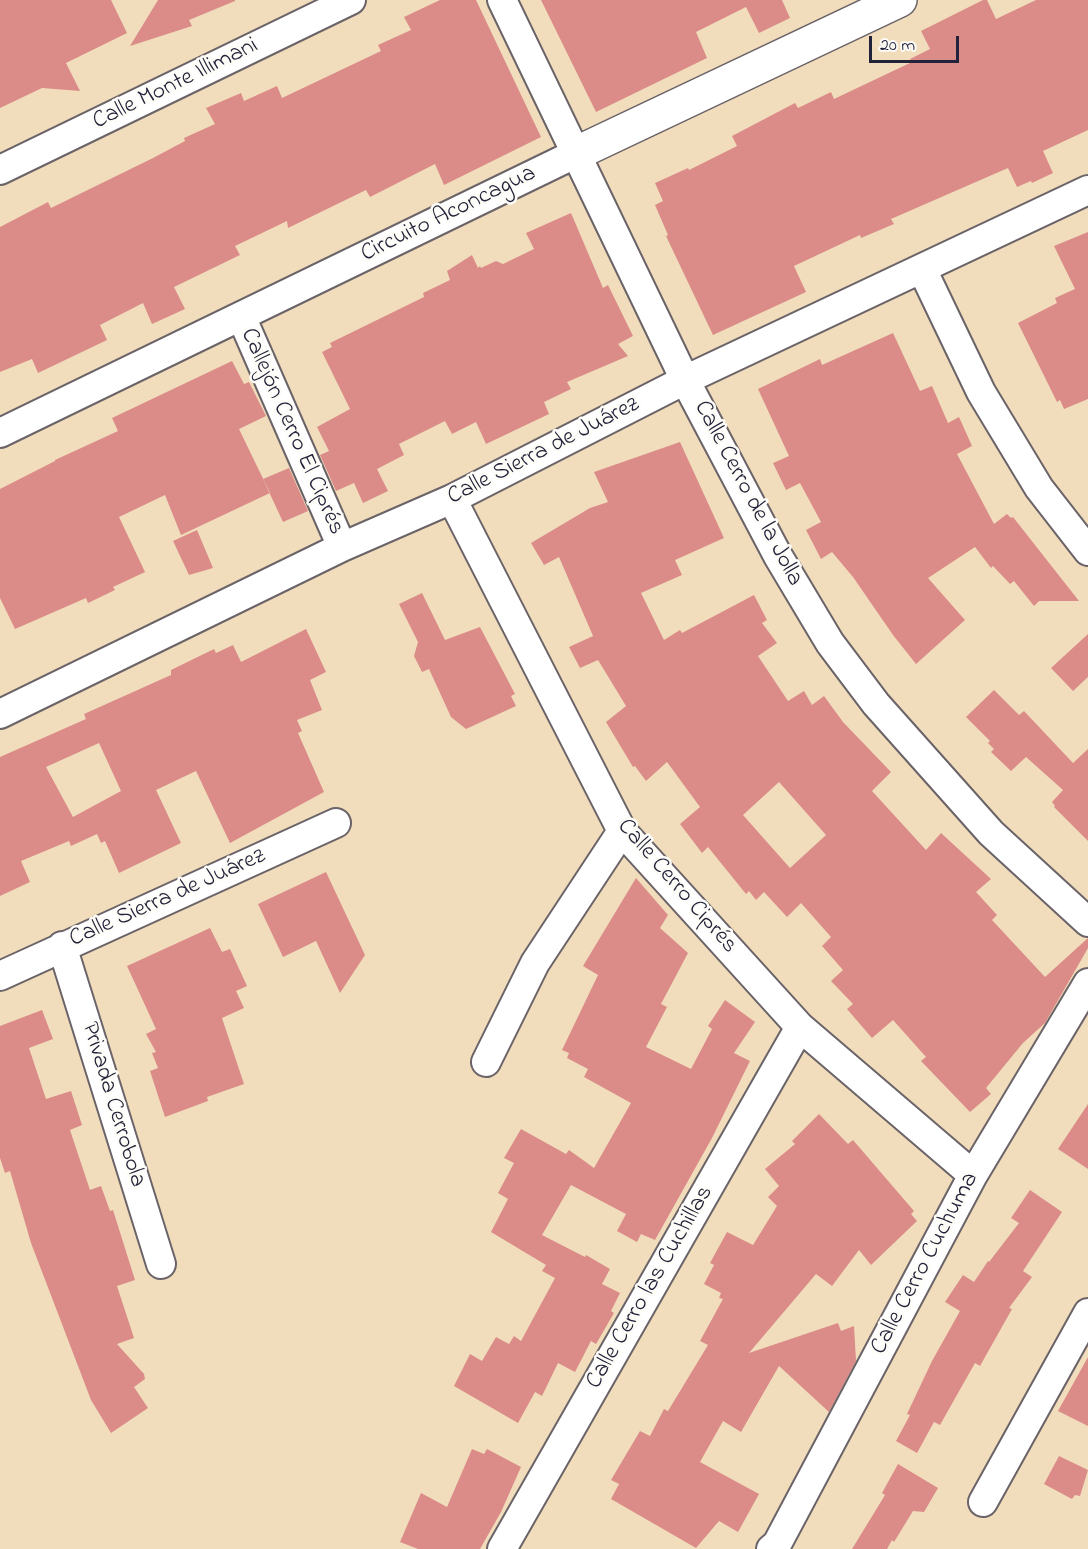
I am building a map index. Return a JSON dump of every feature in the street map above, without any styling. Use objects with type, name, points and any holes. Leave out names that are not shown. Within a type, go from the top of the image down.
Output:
[{"type":"street","name":"Calle Monte Illimani","points":[[0,170],[351,0]]},
{"type":"street","name":"Calle Cerro de la Jolla","points":[[502,0],[686,380],[778,556],[830,643],[876,704],[991,833],[1088,922]]},
{"type":"street","name":"Circuito Aconcagua","points":[[0,433],[577,153],[900,0]]},
{"type":"street","name":"Calle Sierra de Juárez","points":[[0,714],[342,547],[452,499],[686,380],[1088,190]]},
{"type":"street","points":[[922,269],[981,392],[1039,488],[1088,551]]},
{"type":"street","name":"Callejón Cerro El Ciprés","points":[[241,316],[342,547]]},
{"type":"street","name":"Calle Cerro Ciprés","points":[[452,499],[622,831],[800,1027],[973,1175]]},
{"type":"street","name":"Calle Sierra de Juárez","points":[[0,976],[336,823]]},
{"type":"street","points":[[486,1062],[535,963],[622,831]]},
{"type":"street","name":"Privada Cerrobola","points":[[62,946],[161,1264]]},
{"type":"street","name":"Calle Cerro Cuchuma","points":[[771,1549],[777,1544],[973,1175],[1088,983]]},
{"type":"street","name":"Calle Cerro las Cuchillas","points":[[502,1549],[800,1027]]},
{"type":"street","points":[[983,1502],[1088,1313]]},
{"type":"building","points":[[0,0],[111,0],[127,33],[66,63],[80,91],[42,88],[0,108]]},
{"type":"building","points":[[158,0],[235,1],[189,20],[192,26],[130,46]]},
{"type":"building","points":[[440,0],[476,0],[541,137],[444,185],[435,164],[370,197],[366,190],[288,228],[287,221],[235,246],[240,255],[174,287],[185,309],[152,324],[143,303],[100,325],[107,340],[38,373],[32,359],[0,372],[0,227],[48,202],[51,208],[153,158],[185,141],[184,138],[215,124],[206,108],[241,93],[244,101],[277,86],[282,98],[381,51],[378,45],[411,30],[404,17]]},
{"type":"building","points":[[541,0],[782,0],[790,18],[759,33],[746,7],[696,32],[707,58],[596,112]]},
{"type":"building","points":[[987,0],[996,19],[1036,0],[1088,0],[1088,130],[1043,151],[1053,173],[1032,183],[1031,181],[1017,187],[1008,168],[891,219],[894,224],[861,238],[860,235],[794,266],[806,292],[713,335],[666,236],[668,235],[655,205],[663,201],[655,183],[688,168],[689,170],[737,146],[732,136],[795,103],[798,108],[831,92],[834,99],[912,62],[910,59],[930,49],[921,31]]},
{"type":"building","points":[[571,213],[603,288],[608,285],[633,336],[618,344],[628,356],[567,382],[571,389],[544,402],[549,414],[486,444],[476,422],[452,434],[445,421],[399,444],[404,455],[377,469],[388,491],[363,503],[354,483],[336,491],[320,455],[329,451],[317,427],[350,409],[322,352],[332,347],[330,343],[424,297],[423,293],[450,280],[447,271],[472,255],[478,268],[480,266],[481,268],[496,261],[503,264],[534,249],[526,233]]},
{"type":"building","points":[[1088,232],[1088,399],[1064,409],[1060,400],[1057,402],[1018,323],[1057,303],[1055,298],[1075,289],[1054,246]]},
{"type":"building","points":[[893,333],[920,391],[932,386],[948,423],[959,417],[972,446],[957,454],[994,524],[1007,514],[1013,517],[1079,601],[1039,601],[1034,606],[1014,581],[1010,584],[993,566],[991,568],[975,547],[928,578],[965,620],[916,664],[853,577],[832,552],[821,559],[806,530],[821,522],[800,483],[786,490],[773,463],[789,456],[758,389],[820,359],[822,365]]},
{"type":"building","points":[[232,361],[244,384],[249,382],[266,416],[239,429],[270,493],[181,535],[165,495],[119,517],[145,572],[113,587],[115,590],[88,603],[86,598],[15,629],[0,598],[0,489],[118,431],[112,418]]},
{"type":"building","points":[[680,442],[724,538],[675,560],[682,575],[641,593],[664,640],[754,595],[767,620],[762,623],[777,643],[758,656],[788,701],[804,691],[812,705],[824,696],[843,722],[891,772],[872,791],[926,850],[941,833],[991,879],[976,892],[997,915],[992,920],[1045,977],[1088,938],[1088,948],[1045,1023],[1023,1043],[986,1088],[991,1094],[970,1112],[921,1061],[926,1057],[893,1020],[872,1038],[847,1009],[853,1004],[831,981],[843,970],[822,946],[831,937],[801,903],[787,917],[764,892],[756,900],[749,891],[746,894],[708,847],[702,853],[680,824],[700,807],[667,762],[646,781],[635,766],[633,767],[606,722],[626,706],[598,660],[580,668],[569,647],[593,636],[559,557],[544,565],[531,543],[590,508],[608,502],[594,472]],"holes":[[[779,782],[826,835],[790,868],[743,815]]]},
{"type":"building","points":[[289,468],[308,511],[283,522],[263,479]]},
{"type":"building","points":[[197,530],[213,568],[189,575],[173,541]]},
{"type":"building","points":[[422,593],[445,640],[480,627],[515,694],[511,696],[516,706],[466,729],[451,717],[429,669],[422,672],[414,656],[418,642],[399,604]]},
{"type":"building","points":[[306,629],[326,672],[310,680],[322,710],[297,720],[302,731],[298,733],[324,792],[230,843],[196,771],[156,790],[181,843],[119,873],[105,841],[101,843],[97,834],[71,846],[69,841],[21,861],[30,882],[0,896],[0,757],[86,719],[84,714],[171,675],[171,670],[214,649],[216,653],[233,645],[241,662]],"holes":[[[99,743],[121,791],[73,817],[46,767]]]},
{"type":"building","points":[[1088,634],[1088,677],[1073,691],[1051,668]]},
{"type":"building","points":[[994,690],[1019,715],[1024,711],[1073,763],[1088,749],[1088,841],[1054,807],[1052,802],[1063,790],[1026,757],[1011,771],[991,752],[994,749],[988,743],[990,741],[966,717]]},
{"type":"building","points":[[326,872],[365,955],[340,993],[316,941],[283,957],[258,904]]},
{"type":"building","points":[[636,878],[668,915],[660,928],[688,953],[661,1004],[667,1007],[646,1047],[691,1069],[712,1029],[708,1026],[725,1000],[755,1022],[734,1053],[750,1061],[712,1138],[655,1240],[641,1234],[637,1242],[617,1231],[626,1214],[571,1185],[542,1235],[610,1269],[602,1284],[620,1293],[611,1311],[614,1313],[596,1344],[591,1341],[575,1372],[558,1363],[542,1396],[535,1392],[518,1423],[454,1386],[470,1354],[482,1361],[496,1337],[509,1344],[514,1336],[521,1341],[555,1278],[542,1271],[546,1265],[491,1232],[508,1199],[498,1193],[514,1163],[504,1158],[521,1129],[566,1154],[569,1150],[594,1168],[631,1103],[584,1077],[588,1069],[567,1058],[569,1053],[562,1050],[598,975],[583,966]]},
{"type":"building","points":[[210,928],[222,952],[230,949],[247,986],[236,991],[244,1008],[222,1018],[244,1084],[207,1097],[208,1101],[165,1117],[150,1071],[158,1068],[152,1053],[156,1052],[146,1034],[156,1029],[127,966]]},
{"type":"building","points":[[42,1010],[53,1039],[29,1048],[46,1099],[71,1091],[82,1125],[70,1130],[90,1190],[101,1186],[110,1211],[113,1210],[135,1280],[117,1286],[134,1338],[117,1344],[144,1374],[145,1379],[134,1387],[148,1408],[111,1433],[91,1400],[31,1243],[10,1171],[5,1173],[0,1158],[0,1026]]},
{"type":"building","points":[[1088,1104],[1088,1169],[1058,1149]]},
{"type":"building","points":[[819,1114],[848,1144],[853,1140],[914,1211],[911,1214],[917,1221],[871,1265],[859,1250],[832,1286],[816,1274],[749,1353],[838,1323],[841,1331],[854,1326],[856,1361],[829,1412],[779,1366],[741,1432],[723,1421],[700,1462],[759,1494],[738,1532],[719,1521],[696,1548],[611,1499],[619,1484],[611,1480],[640,1431],[650,1436],[664,1409],[668,1411],[708,1345],[700,1341],[723,1299],[719,1298],[721,1293],[704,1284],[714,1265],[710,1263],[727,1232],[753,1245],[777,1206],[768,1197],[779,1186],[765,1169],[795,1144],[792,1141]]},
{"type":"building","points":[[1030,1190],[1062,1212],[1023,1271],[1032,1277],[1009,1308],[1012,1309],[980,1366],[975,1363],[940,1425],[934,1422],[917,1453],[896,1441],[910,1415],[907,1414],[932,1361],[960,1311],[945,1302],[963,1275],[974,1282],[1019,1223],[1011,1218]]},
{"type":"building","points":[[1088,1357],[1088,1426],[1058,1411]]},
{"type":"building","points":[[472,1449],[484,1454],[487,1449],[521,1467],[501,1512],[480,1549],[418,1549],[400,1542],[421,1493],[447,1507]]},
{"type":"building","points":[[1059,1456],[1088,1470],[1080,1496],[1075,1495],[1072,1499],[1044,1484]]},
{"type":"building","points":[[898,1464],[938,1488],[924,1512],[913,1511],[894,1542],[892,1540],[887,1549],[852,1549],[885,1495],[882,1493]]}]
